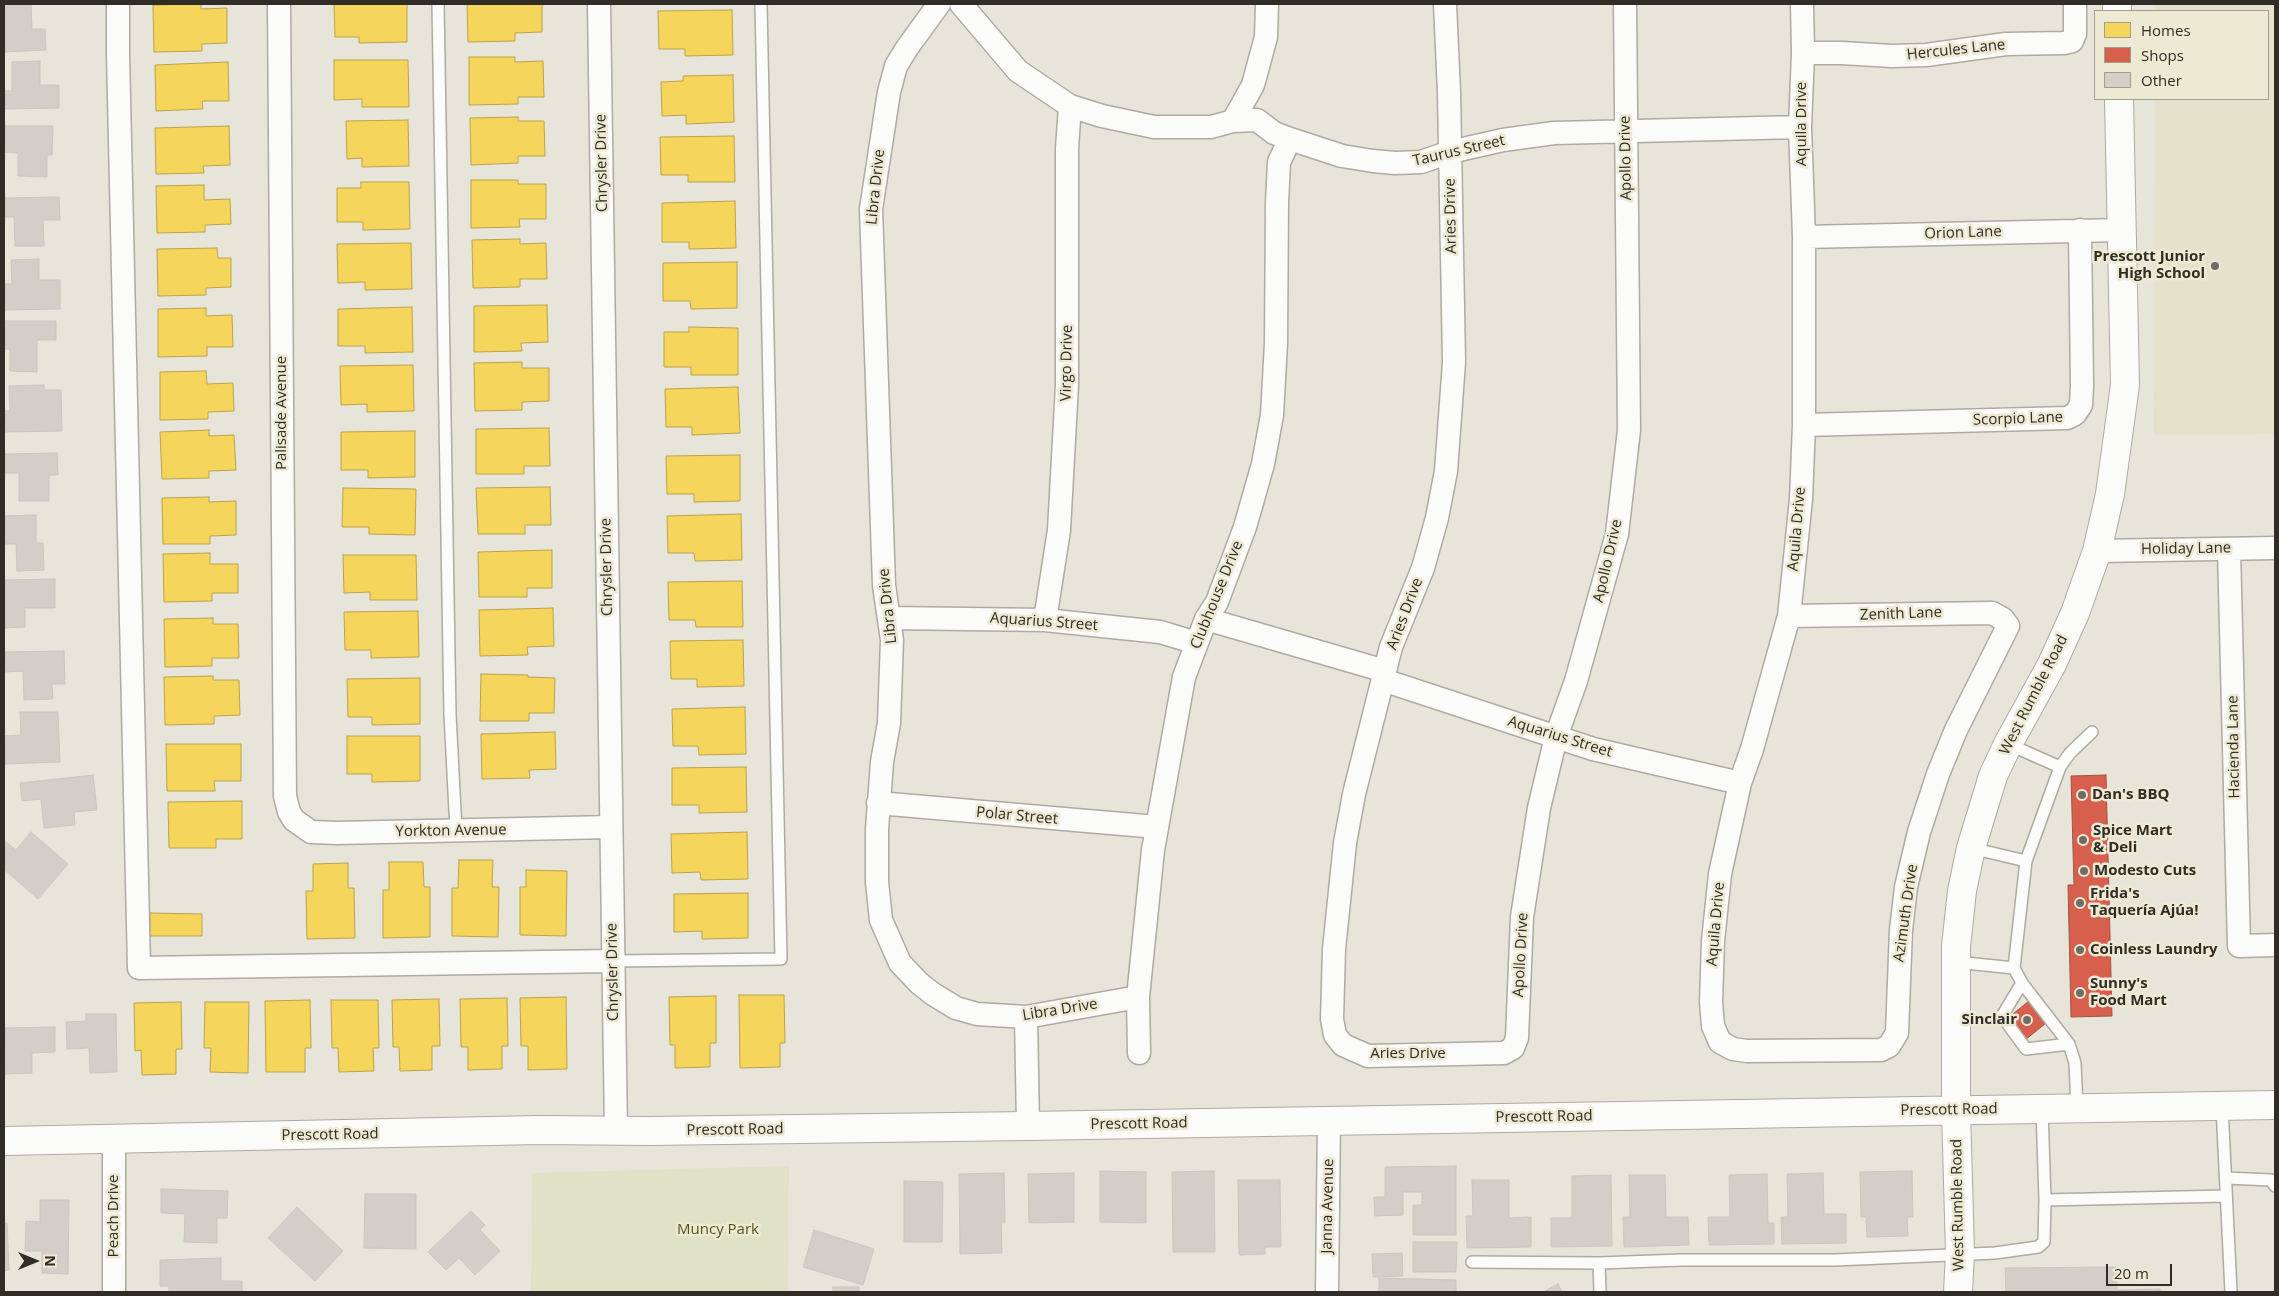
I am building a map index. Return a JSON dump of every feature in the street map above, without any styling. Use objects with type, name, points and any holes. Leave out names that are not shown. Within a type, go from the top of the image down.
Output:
[{"type":"main road","name":"West Rumble Road","points":[[1958,1292],[1960,1254],[1956,1110],[1956,962],[1962,891],[1971,848],[1993,776],[2008,744],[2056,656],[2076,613],[2097,551],[2110,494],[2125,385],[2119,100]]},
{"type":"main road","name":"Prescott Road","points":[[4,1141],[539,1130],[616,1131],[1028,1126],[2275,1105]]},
{"type":"street","points":[[118,4],[139,968],[613,960]]},
{"type":"street","name":"Palisade Avenue","points":[[279,4],[285,796],[288,812],[294,820]]},
{"type":"street","name":"Chrysler Drive","points":[[599,4],[616,1131]]},
{"type":"street","name":"Libra Drive","points":[[940,4],[896,66],[889,92],[871,209],[884,586],[892,640],[889,723],[878,803],[877,882],[881,920],[900,963],[926,988],[956,1008],[977,1014],[1026,1017],[1138,997]]},
{"type":"street","name":"Taurus Street","points":[[962,4],[1018,72],[1070,106],[1102,116],[1154,127],[1211,127],[1233,121],[1257,120],[1274,133],[1342,156],[1395,164],[1421,162],[1450,152],[1503,140],[1554,134],[1800,127]]},
{"type":"street","points":[[1233,121],[1253,85],[1266,37],[1267,4]]},
{"type":"street","name":"Aries Drive","points":[[1445,4],[1454,362],[1446,471],[1437,518],[1423,568],[1391,647],[1354,794],[1345,843],[1334,949],[1332,1019],[1335,1035],[1343,1045],[1368,1056],[1504,1053],[1513,1048]]},
{"type":"street","name":"Apollo Drive","points":[[1513,1048],[1518,1038],[1522,917],[1528,866],[1539,808],[1556,737],[1576,681],[1618,525],[1629,430],[1625,4]]},
{"type":"street","name":"Aquila Drive","points":[[1720,1042],[1713,1026],[1710,1002],[1713,941],[1720,874],[1740,783],[1752,749],[1789,616],[1801,499],[1804,425],[1804,238],[1800,127],[1803,53],[1802,4]]},
{"type":"street","name":"Hercules Lane","points":[[1803,53],[1918,56],[2006,44],[2064,43],[2072,41],[2075,34],[2074,4]]},
{"type":"street","name":"Virgo Drive","points":[[1045,620],[1059,530],[1068,385],[1067,148],[1070,106]]},
{"type":"street","name":"Clubhouse Drive","points":[[1139,1053],[1138,997],[1156,827],[1184,678],[1206,619],[1217,602],[1245,527],[1265,454],[1272,415],[1276,343],[1279,162],[1290,139]]},
{"type":"street","name":"Scorpio Lane","points":[[1804,425],[2067,418],[2076,414],[2081,405],[2086,230]]},
{"type":"street","name":"Orion Lane","points":[[1804,238],[2121,230]]},
{"type":"street","name":"Holiday Lane","points":[[2097,551],[2275,548]]},
{"type":"street","name":"Hacienda Lane","points":[[2229,549],[2238,946],[2275,945]]},
{"type":"street","name":"Zenith Lane","points":[[1789,616],[1992,613],[2003,619],[2008,626]]},
{"type":"street","name":"Aquarius Street","points":[[889,618],[1045,620],[1160,632],[1197,642]]},
{"type":"street","name":"Aquarius Street","points":[[1206,619],[1384,675],[1593,749],[1740,783]]},
{"type":"street","name":"Azimuth Drive","points":[[1720,1042],[1732,1049],[1747,1051],[1881,1050],[1890,1044],[1897,1033],[1898,978],[1906,887],[1919,832],[1938,774],[1956,730],[2008,626]]},
{"type":"street","name":"Polar Street","points":[[878,803],[1156,827]]},
{"type":"street","name":"Yorkton Avenue","points":[[294,820],[311,832],[611,827]]},
{"type":"street","points":[[1026,1017],[1028,1126]]},
{"type":"street","name":"Janna Avenue","points":[[1327,1292],[1329,1120]]},
{"type":"street","name":"Peach Drive","points":[[114,1139],[114,1292]]},
{"type":"lane","points":[[438,4],[450,704],[456,831]]},
{"type":"lane","points":[[613,960],[781,959],[761,4]]},
{"type":"lane","points":[[2077,1108],[2075,1063],[2069,1044],[2022,983],[2014,968],[2026,861],[2060,767],[2070,753],[2092,732]]},
{"type":"lane","points":[[2008,744],[2060,767]]},
{"type":"lane","points":[[1971,848],[2026,861]]},
{"type":"lane","points":[[1956,962],[2014,968]]},
{"type":"lane","points":[[2022,983],[2002,1016],[2026,1049],[2069,1044]]},
{"type":"lane","points":[[2222,1106],[2231,1292]]},
{"type":"lane","points":[[1472,1262],[1599,1263],[1682,1260],[1835,1260],[1994,1253],[2038,1246],[2044,1242],[2045,1200],[2042,1109]]},
{"type":"lane","points":[[2226,1178],[2271,1180],[2275,1186]]},
{"type":"lane","points":[[2045,1200],[2226,1196]]},
{"type":"lane","points":[[1599,1263],[1600,1292]]},
{"type":"shaded area","name":"Prescott Junior High School","points":[[2155,4],[2275,4],[2275,434],[2154,435],[2155,100],[2269,100],[2269,10],[2155,10]]},
{"type":"green space","name":"Muncy Park","points":[[789,1166],[788,1292],[531,1292],[532,1173]]},
{"type":"building: Homes","points":[[201,4],[201,9],[227,8],[227,43],[202,44],[202,51],[154,52],[153,5]]},
{"type":"building: Homes","points":[[334,4],[407,4],[407,42],[359,43],[359,37],[335,37]]},
{"type":"building: Homes","points":[[467,4],[542,4],[542,32],[515,33],[515,41],[468,42]]},
{"type":"building: Homes","points":[[732,10],[733,55],[685,56],[685,49],[659,49],[658,11]]},
{"type":"building: Homes","points":[[469,57],[515,57],[515,62],[543,61],[544,97],[518,97],[518,104],[469,105]]},
{"type":"building: Homes","points":[[334,60],[408,60],[409,107],[362,107],[362,99],[334,100]]},
{"type":"building: Homes","points":[[228,62],[229,101],[202,101],[203,109],[156,111],[155,65]]},
{"type":"building: Homes","points":[[733,75],[734,122],[686,124],[686,115],[662,116],[661,82],[683,81],[683,76]]},
{"type":"building: Homes","points":[[518,117],[518,121],[544,121],[545,156],[518,156],[518,163],[471,165],[470,118]]},
{"type":"building: Homes","points":[[408,120],[409,166],[362,167],[362,158],[347,159],[346,121]]},
{"type":"building: Homes","points":[[229,126],[230,165],[203,166],[204,173],[156,174],[155,128]]},
{"type":"building: Homes","points":[[734,136],[735,182],[688,182],[688,175],[661,175],[660,137]]},
{"type":"building: Homes","points":[[471,180],[518,180],[518,184],[546,184],[546,219],[519,219],[520,227],[471,228]]},
{"type":"building: Homes","points":[[361,182],[409,182],[410,229],[363,230],[363,222],[337,222],[337,188],[361,188]]},
{"type":"building: Homes","points":[[204,185],[204,200],[230,199],[231,224],[205,225],[205,232],[157,233],[156,186]]},
{"type":"building: Homes","points":[[735,201],[736,248],[689,249],[689,242],[662,242],[662,203]]},
{"type":"building: Homes","points":[[520,239],[520,244],[546,243],[547,279],[520,279],[520,287],[473,288],[472,240]]},
{"type":"building: Homes","points":[[411,243],[412,289],[365,290],[365,282],[338,283],[337,244]]},
{"type":"building: Homes","points":[[217,248],[218,258],[231,258],[231,287],[206,288],[206,295],[158,296],[157,249]]},
{"type":"building: Homes","points":[[737,262],[737,308],[691,309],[690,301],[663,301],[663,263]]},
{"type":"building: Homes","points":[[547,305],[548,342],[521,343],[522,351],[474,352],[474,306]]},
{"type":"building: Homes","points":[[412,307],[413,352],[365,353],[365,346],[338,346],[338,309]]},
{"type":"building: Homes","points":[[206,308],[206,316],[232,315],[233,347],[207,347],[207,356],[158,357],[158,309]]},
{"type":"building: Homes","points":[[689,327],[738,328],[738,375],[691,375],[691,367],[664,367],[664,332],[689,332]]},
{"type":"building: Homes","points":[[522,362],[522,368],[549,368],[549,401],[522,402],[522,410],[475,411],[474,363]]},
{"type":"building: Homes","points":[[413,365],[414,411],[367,412],[367,404],[341,405],[340,366]]},
{"type":"building: Homes","points":[[206,371],[207,384],[233,383],[234,411],[208,412],[208,419],[160,420],[160,372]]},
{"type":"building: Homes","points":[[738,387],[740,433],[692,435],[692,427],[666,427],[665,389]]},
{"type":"building: Homes","points":[[549,428],[550,466],[524,466],[524,474],[476,474],[476,429]]},
{"type":"building: Homes","points":[[209,430],[209,436],[234,435],[236,470],[209,471],[209,478],[162,479],[160,432]]},
{"type":"building: Homes","points":[[415,431],[415,477],[368,478],[368,470],[341,470],[341,432]]},
{"type":"building: Homes","points":[[740,455],[740,501],[694,502],[694,494],[667,494],[666,456]]},
{"type":"building: Homes","points":[[550,487],[551,525],[525,525],[525,534],[478,534],[476,488]]},
{"type":"building: Homes","points":[[343,488],[416,489],[415,535],[369,534],[369,527],[342,527]]},
{"type":"building: Homes","points":[[209,497],[209,502],[236,501],[236,535],[210,536],[210,544],[163,544],[162,498]]},
{"type":"building: Homes","points":[[741,514],[742,560],[695,561],[694,553],[668,553],[667,516]]},
{"type":"building: Homes","points":[[552,550],[552,588],[527,588],[527,597],[479,597],[478,552]]},
{"type":"building: Homes","points":[[210,553],[210,564],[238,564],[238,593],[212,593],[212,601],[164,602],[163,554]]},
{"type":"building: Homes","points":[[343,555],[416,555],[417,600],[370,600],[370,592],[344,593]]},
{"type":"building: Homes","points":[[742,581],[743,627],[696,627],[695,620],[669,620],[668,582]]},
{"type":"building: Homes","points":[[553,608],[554,646],[527,647],[528,655],[480,656],[479,610]]},
{"type":"building: Homes","points":[[418,611],[419,657],[371,658],[371,650],[345,650],[344,612]]},
{"type":"building: Homes","points":[[213,618],[213,624],[238,624],[239,658],[212,658],[212,666],[165,667],[164,619]]},
{"type":"building: Homes","points":[[743,640],[744,686],[697,687],[697,679],[671,679],[670,641]]},
{"type":"building: Homes","points":[[481,674],[528,675],[528,677],[555,678],[554,713],[529,713],[529,721],[480,721]]},
{"type":"building: Homes","points":[[213,676],[213,680],[239,680],[240,715],[214,716],[214,724],[165,725],[164,677]]},
{"type":"building: Homes","points":[[420,678],[420,724],[372,725],[372,717],[348,717],[347,679]]},
{"type":"building: Homes","points":[[745,707],[746,754],[699,755],[698,746],[673,746],[672,709]]},
{"type":"building: Homes","points":[[555,732],[556,769],[529,770],[530,778],[482,779],[481,734]]},
{"type":"building: Homes","points":[[347,736],[420,736],[420,781],[372,782],[372,774],[347,774]]},
{"type":"building: Homes","points":[[166,744],[241,744],[241,781],[214,781],[215,791],[167,791]]},
{"type":"building: Homes","points":[[746,767],[747,812],[699,813],[699,805],[672,805],[672,768]]},
{"type":"building: Homes","points":[[242,801],[242,839],[216,839],[216,848],[169,848],[168,802]]},
{"type":"building: Homes","points":[[747,832],[748,879],[701,880],[700,872],[672,873],[671,834]]},
{"type":"building: Homes","points":[[459,860],[493,860],[492,887],[499,887],[498,937],[452,936],[452,888],[458,888]]},
{"type":"building: Homes","points":[[389,862],[423,862],[424,887],[430,887],[430,937],[383,938],[383,890],[389,890]]},
{"type":"building: Homes","points":[[348,863],[348,888],[354,888],[355,938],[307,939],[306,891],[313,891],[313,864]]},
{"type":"building: Homes","points":[[526,870],[567,871],[566,936],[520,935],[520,887],[526,887]]},
{"type":"building: Homes","points":[[748,893],[748,938],[702,939],[702,931],[674,932],[674,894]]},
{"type":"building: Homes","points":[[150,913],[202,914],[202,936],[150,936]]},
{"type":"building: Homes","points":[[739,995],[784,995],[785,1043],[780,1043],[780,1067],[740,1068]]},
{"type":"building: Homes","points":[[716,996],[716,1043],[710,1043],[710,1067],[675,1068],[675,1045],[670,1045],[669,997]]},
{"type":"building: Homes","points":[[566,997],[567,1069],[528,1070],[528,1046],[521,1046],[520,998]]},
{"type":"building: Homes","points":[[507,998],[508,1046],[502,1046],[502,1069],[468,1070],[468,1047],[461,1047],[460,999]]},
{"type":"building: Homes","points":[[439,999],[440,1046],[432,1046],[432,1070],[400,1071],[399,1047],[393,1047],[392,1000]]},
{"type":"building: Homes","points":[[310,1000],[311,1048],[305,1048],[305,1072],[266,1072],[265,1001]]},
{"type":"building: Homes","points":[[331,1000],[378,1000],[379,1048],[373,1048],[374,1071],[339,1072],[338,1048],[332,1048]]},
{"type":"building: Homes","points":[[181,1002],[182,1049],[176,1049],[176,1074],[142,1075],[141,1050],[135,1051],[134,1003]]},
{"type":"building: Homes","points":[[205,1002],[249,1002],[248,1073],[210,1072],[211,1048],[204,1048]]},
{"type":"building: Shops","points":[[2106,775],[2112,1016],[2071,1017],[2068,885],[2074,885],[2071,776]]},
{"type":"building: Shops","points":[[2029,1001],[2046,1023],[2025,1040],[2008,1018]]},
{"type":"building: Other","points":[[4,4],[31,4],[32,29],[45,29],[46,50],[4,52]]},
{"type":"building: Other","points":[[40,61],[40,85],[59,85],[59,108],[4,109],[4,91],[12,91],[12,62]]},
{"type":"building: Other","points":[[4,126],[53,126],[52,155],[47,155],[47,177],[18,176],[18,153],[4,152]]},
{"type":"building: Other","points":[[59,197],[60,220],[43,220],[44,246],[15,246],[14,217],[4,217],[4,198]]},
{"type":"building: Other","points":[[39,259],[39,280],[60,280],[60,309],[4,310],[4,284],[12,284],[11,260]]},
{"type":"building: Other","points":[[4,321],[56,321],[56,340],[37,340],[37,372],[10,371],[10,349],[4,349]]},
{"type":"building: Other","points":[[44,385],[44,390],[61,390],[62,431],[4,432],[4,411],[10,411],[9,386]]},
{"type":"building: Other","points":[[57,453],[58,475],[49,475],[49,501],[19,501],[19,473],[4,473],[4,454]]},
{"type":"building: Other","points":[[36,515],[36,543],[43,543],[44,570],[17,571],[16,544],[4,544],[4,516]]},
{"type":"building: Other","points":[[55,579],[55,608],[25,608],[25,627],[4,628],[4,580]]},
{"type":"building: Other","points":[[64,651],[65,684],[52,684],[53,699],[24,700],[23,671],[4,672],[4,652]]},
{"type":"building: Other","points":[[20,712],[58,712],[60,762],[4,764],[4,736],[21,735]]},
{"type":"building: Other","points":[[93,775],[97,810],[74,812],[75,825],[44,828],[41,799],[22,801],[20,783]]},
{"type":"building: Other","points":[[31,832],[68,864],[38,899],[4,869],[4,844],[6,842],[16,850]]},
{"type":"building: Other","points":[[86,1014],[116,1014],[117,1072],[90,1073],[89,1048],[67,1049],[66,1022],[86,1021]]},
{"type":"building: Other","points":[[55,1027],[55,1052],[32,1053],[32,1073],[5,1074],[4,1028]]},
{"type":"building: Other","points":[[1456,1166],[1456,1235],[1413,1235],[1413,1205],[1422,1205],[1422,1192],[1403,1192],[1403,1215],[1375,1216],[1374,1197],[1385,1197],[1385,1167]]},
{"type":"building: Other","points":[[1100,1171],[1146,1172],[1146,1223],[1100,1222]]},
{"type":"building: Other","points":[[1214,1171],[1215,1252],[1173,1252],[1172,1172]]},
{"type":"building: Other","points":[[1912,1171],[1913,1217],[1907,1217],[1908,1236],[1867,1237],[1866,1217],[1861,1217],[1860,1172]]},
{"type":"building: Other","points":[[1004,1173],[1005,1222],[1001,1222],[1002,1253],[960,1254],[959,1174]]},
{"type":"building: Other","points":[[1074,1173],[1074,1222],[1029,1223],[1028,1174]]},
{"type":"building: Other","points":[[1823,1173],[1824,1214],[1846,1214],[1846,1243],[1782,1244],[1781,1217],[1788,1217],[1787,1174]]},
{"type":"building: Other","points":[[1767,1174],[1768,1223],[1774,1223],[1774,1244],[1709,1245],[1708,1217],[1730,1217],[1729,1175]]},
{"type":"building: Other","points":[[1611,1175],[1612,1246],[1551,1247],[1551,1218],[1572,1218],[1572,1176]]},
{"type":"building: Other","points":[[1629,1175],[1665,1175],[1666,1217],[1688,1217],[1689,1245],[1624,1247],[1623,1217],[1630,1217]]},
{"type":"building: Other","points":[[1238,1180],[1280,1180],[1281,1247],[1265,1247],[1265,1254],[1239,1255]]},
{"type":"building: Other","points":[[1472,1180],[1509,1180],[1509,1218],[1531,1217],[1531,1247],[1467,1248],[1466,1216],[1473,1216]]},
{"type":"building: Other","points":[[904,1181],[943,1182],[942,1242],[904,1242]]},
{"type":"building: Other","points":[[161,1189],[228,1191],[227,1218],[217,1218],[217,1243],[184,1242],[185,1214],[161,1213]]},
{"type":"building: Other","points":[[365,1194],[416,1194],[416,1249],[364,1248]]},
{"type":"building: Other","points":[[40,1200],[69,1200],[68,1274],[42,1273],[42,1251],[25,1251],[26,1221],[40,1222]]},
{"type":"building: Other","points":[[297,1207],[343,1251],[315,1281],[268,1238]]},
{"type":"building: Other","points":[[471,1211],[485,1225],[480,1230],[500,1251],[475,1275],[459,1258],[446,1270],[428,1252]]},
{"type":"building: Other","points":[[4,1223],[7,1223],[9,1270],[4,1271]]},
{"type":"building: Other","points":[[814,1230],[874,1249],[863,1285],[803,1267]]},
{"type":"building: Other","points":[[1413,1242],[1457,1242],[1456,1272],[1413,1272]]},
{"type":"building: Other","points":[[1402,1253],[1403,1276],[1373,1277],[1372,1254]]},
{"type":"building: Other","points":[[221,1258],[221,1281],[242,1281],[242,1292],[169,1292],[169,1286],[160,1286],[160,1260]]},
{"type":"building: Other","points":[[2116,1267],[2117,1290],[2160,1289],[2160,1292],[2006,1292],[2005,1268]]},
{"type":"building: Other","points":[[1379,1278],[1456,1280],[1456,1292],[1379,1292]]},
{"type":"building: Other","points":[[1558,1284],[1562,1292],[1543,1292]]},
{"type":"building: Other","points":[[833,1287],[859,1287],[859,1292],[833,1292]]},
{"type":"place","name":"Prescott Junior High School","points":[[2215,266]]},
{"type":"place","name":"Dan's BBQ","points":[[2082,795]]},
{"type":"place","name":"Spice Mart & Deli","points":[[2083,840]]},
{"type":"place","name":"Modesto Cuts","points":[[2084,871]]},
{"type":"place","name":"Frida's Taquería Ajúa!","points":[[2080,903]]},
{"type":"place","name":"Coinless Laundry","points":[[2080,950]]},
{"type":"place","name":"Sunny's Food Mart","points":[[2080,993]]},
{"type":"place","name":"Sinclair","points":[[2027,1020]]}]
